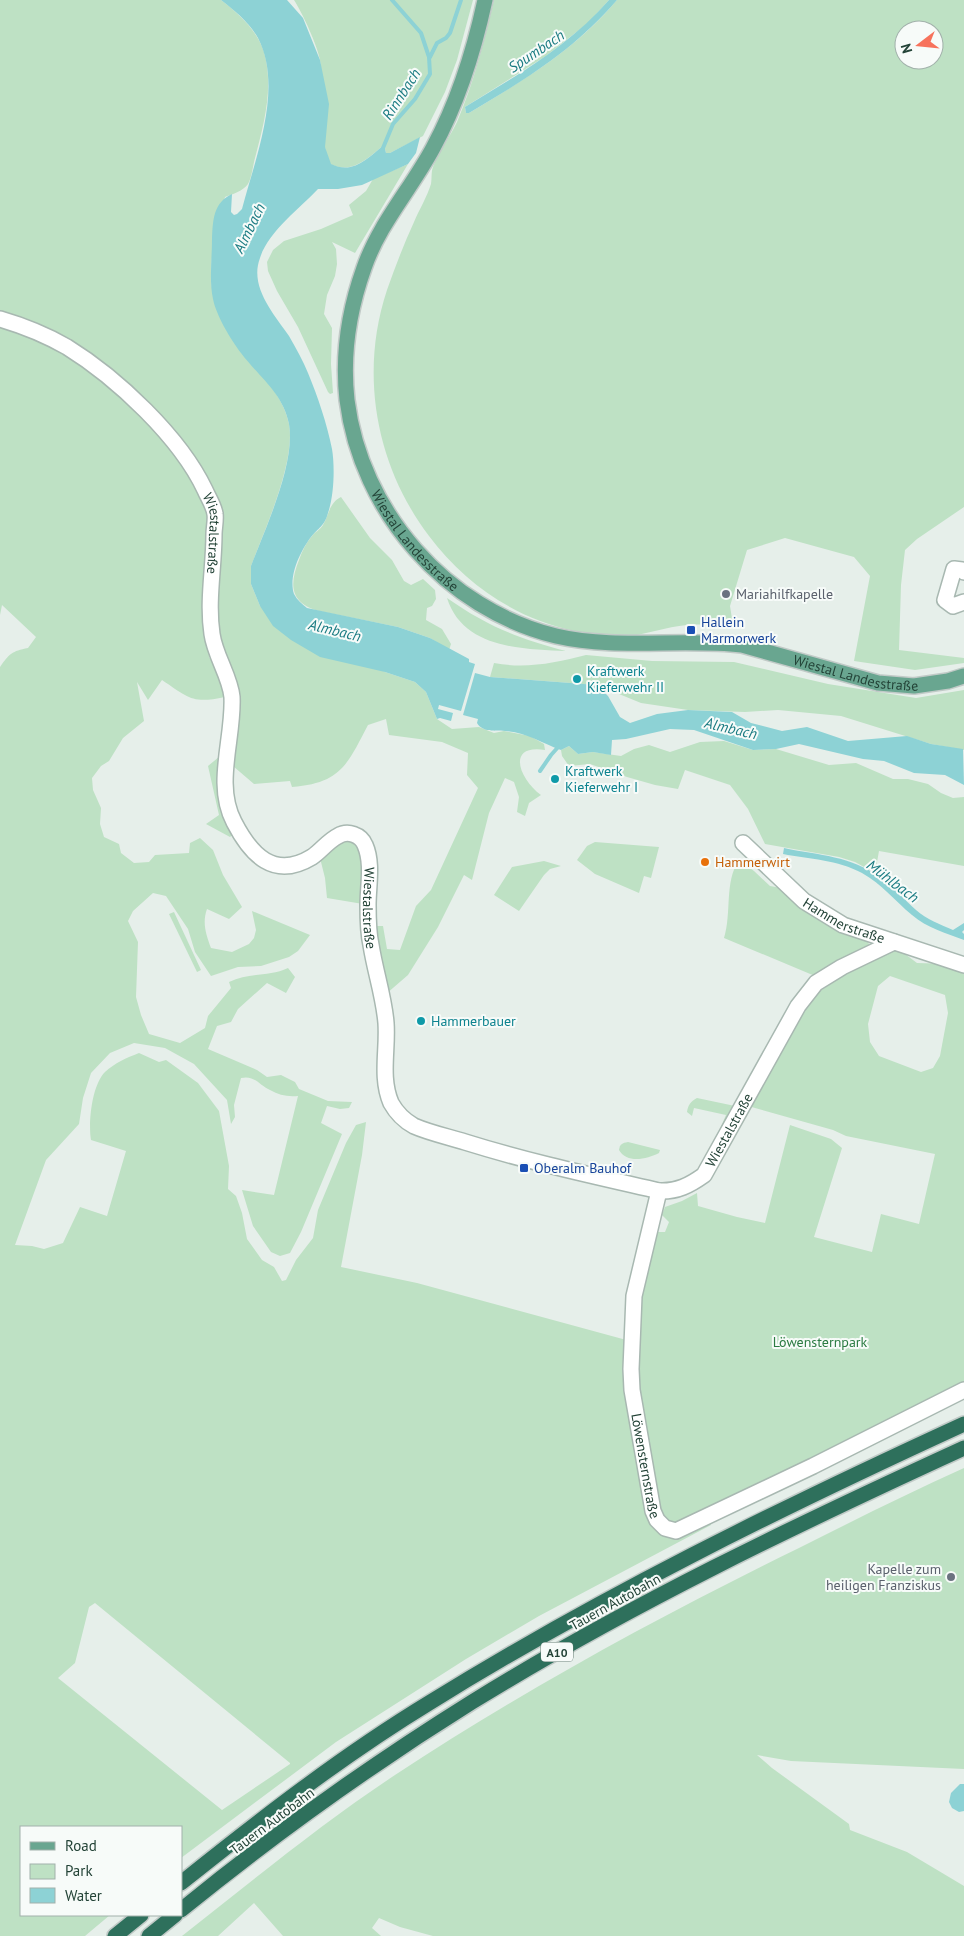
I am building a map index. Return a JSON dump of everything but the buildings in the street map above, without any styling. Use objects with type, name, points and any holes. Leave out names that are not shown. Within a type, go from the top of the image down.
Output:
[{"type":"highway","name":"Tauern Autobahn","points":[[182,1882],[349,1756],[428,1704],[516,1650],[743,1529],[964,1424]]},
{"type":"highway","name":"Tauern Autobahn","points":[[182,1909],[299,1819],[380,1762],[472,1702],[658,1596],[760,1544],[964,1448]]},
{"type":"highway","points":[[115,1936],[140,1916]]},
{"type":"highway","points":[[149,1936],[174,1916]]},
{"type":"main road","name":"Wiestal Landesstraße","points":[[485,0],[478,36],[450,112],[432,150],[388,220],[364,266],[352,309],[347,340],[347,399],[354,436],[366,470],[383,507],[407,542],[448,583],[487,609],[533,630],[585,641],[636,644],[726,643],[742,645],[878,683],[914,686],[948,681],[964,676]]},
{"type":"street","name":"Wiestalstraße","points":[[0,319],[39,332],[69,348],[103,373],[139,404],[171,437],[197,472],[215,512],[210,609],[212,637],[232,693],[232,723],[224,784],[226,803],[233,821],[242,836],[260,859],[269,864],[278,866],[288,865],[310,858],[338,836],[346,833],[354,834],[361,838],[369,859],[369,937],[386,1025],[385,1080],[392,1106],[400,1115],[415,1126],[515,1158],[659,1191],[671,1192],[684,1187],[704,1175],[798,1006],[816,983],[842,967],[894,942]]},
{"type":"street","points":[[964,572],[954,569],[945,600],[953,606],[964,602]]},
{"type":"street","name":"Hammerstraße","points":[[743,843],[804,901],[843,925],[964,965]]},
{"type":"street","name":"Löwensternstraße","points":[[659,1191],[634,1296],[631,1369],[632,1390],[653,1511],[657,1520],[665,1528],[676,1531],[685,1527],[813,1466],[964,1390]]},
{"type":"green space","points":[[0,0],[221,0],[247,23],[261,44],[267,65],[268,92],[264,119],[248,184],[241,190],[225,197],[212,262],[211,278],[213,293],[217,309],[228,332],[267,381],[280,401],[287,416],[290,439],[288,457],[278,495],[251,566],[251,584],[260,606],[385,672],[415,682],[426,692],[437,719],[452,729],[479,727],[494,733],[504,731],[530,736],[544,744],[545,750],[525,752],[521,758],[520,765],[527,781],[541,795],[529,803],[525,816],[517,812],[519,797],[514,782],[505,778],[489,813],[472,880],[464,875],[438,927],[408,975],[386,994],[373,926],[383,926],[387,949],[400,950],[416,906],[431,890],[478,788],[467,775],[468,753],[442,742],[389,735],[386,719],[368,725],[341,770],[322,781],[292,787],[290,781],[254,784],[233,766],[218,620],[220,562],[207,601],[209,657],[220,674],[225,697],[205,700],[191,698],[162,680],[148,700],[137,682],[144,721],[123,738],[109,761],[101,766],[92,778],[93,790],[101,808],[100,824],[104,837],[119,844],[121,853],[134,863],[149,862],[155,855],[189,853],[190,843],[200,838],[213,850],[223,875],[242,907],[229,919],[207,909],[205,924],[211,948],[232,952],[249,944],[254,938],[256,930],[252,911],[310,935],[298,951],[289,957],[261,966],[238,967],[211,976],[195,952],[188,929],[166,896],[153,893],[133,911],[128,921],[138,942],[136,997],[149,1034],[180,1043],[205,1028],[208,1016],[231,988],[229,982],[244,977],[274,973],[288,968],[295,977],[286,993],[267,983],[238,1009],[231,1022],[217,1026],[208,1049],[257,1070],[267,1077],[281,1075],[295,1082],[299,1089],[328,1101],[352,1102],[349,1108],[340,1109],[327,1106],[321,1123],[342,1134],[301,1232],[290,1253],[280,1256],[271,1252],[253,1226],[242,1190],[274,1195],[298,1096],[273,1092],[253,1079],[241,1078],[234,1105],[235,1117],[231,1124],[227,1100],[194,1064],[165,1048],[134,1043],[110,1053],[91,1073],[83,1098],[79,1124],[46,1160],[15,1245],[44,1249],[63,1243],[80,1207],[107,1216],[126,1151],[91,1140],[92,1104],[97,1086],[105,1072],[121,1061],[139,1053],[159,1062],[166,1060],[198,1083],[219,1111],[229,1166],[228,1189],[236,1196],[242,1213],[247,1239],[262,1260],[274,1267],[282,1281],[286,1280],[296,1260],[313,1238],[318,1210],[346,1143],[356,1125],[366,1122],[362,1155],[341,1267],[417,1283],[630,1341],[657,1527],[710,1521],[711,1525],[539,1616],[466,1659],[336,1742],[182,1857],[182,1826],[20,1826],[20,1916],[109,1916],[85,1936],[0,1936],[0,667],[11,654],[28,648],[36,637],[2,605],[0,615]],"holes":[[[95,1603],[290,1764],[222,1810],[58,1678],[75,1663],[89,1607]]]},
{"type":"green space","points":[[294,0],[473,0],[457,60],[445,92],[423,136],[390,153],[386,153],[384,145],[366,160],[353,166],[345,168],[330,164],[324,141],[320,60],[316,46]]},
{"type":"green space","points":[[494,0],[609,0],[588,23],[546,56],[465,107],[466,113],[469,113],[548,63],[584,34],[617,0],[964,0],[964,507],[917,539],[905,550],[901,585],[899,650],[964,658],[964,663],[915,670],[854,661],[870,576],[854,557],[785,538],[747,550],[730,606],[733,625],[687,625],[619,637],[586,633],[553,625],[532,618],[512,608],[475,584],[443,553],[429,536],[411,509],[396,480],[385,450],[374,386],[374,354],[379,322],[396,264],[431,184],[432,171],[438,155],[454,128],[463,107],[478,62]]},
{"type":"green space","points":[[408,164],[355,253],[332,242],[336,249],[337,264],[335,276],[327,295],[324,314],[332,328],[331,364],[333,393],[330,394],[298,327],[277,291],[268,271],[267,262],[273,250],[284,241],[321,229],[353,215],[349,205],[366,191],[373,179]]},
{"type":"green space","points":[[341,497],[370,538],[392,560],[404,581],[411,585],[423,579],[435,590],[436,599],[432,606],[427,608],[426,620],[442,629],[451,644],[449,650],[430,638],[398,627],[309,608],[297,598],[293,585],[301,553],[313,535],[323,525],[334,502]]},
{"type":"green space","points":[[447,598],[490,624],[533,642],[566,651],[514,647],[480,637],[466,628],[455,615]]},
{"type":"green space","points":[[586,655],[652,661],[734,662],[828,684],[916,698],[964,690],[964,750],[931,744],[841,716],[778,710],[745,712],[688,710],[641,703],[597,685],[490,677],[494,663],[529,665]]},
{"type":"green space","points":[[724,741],[753,750],[776,749],[829,765],[856,763],[893,779],[908,779],[928,784],[941,793],[953,798],[964,797],[964,866],[879,851],[875,873],[855,862],[839,857],[765,844],[748,809],[730,785],[685,770],[678,789],[655,785],[590,764],[569,766],[562,756],[561,750],[569,746],[578,754],[593,752],[621,756],[634,749],[649,745],[670,752],[700,742]]},
{"type":"green space","points":[[225,752],[233,834],[230,837],[206,824],[219,815],[208,766]]},
{"type":"green space","points":[[348,841],[358,846],[363,865],[363,904],[327,898],[320,858],[340,842]]},
{"type":"green space","points":[[595,842],[659,847],[651,878],[644,876],[639,893],[595,874],[577,860],[587,846]]},
{"type":"green space","points":[[739,860],[770,886],[781,888],[821,920],[867,941],[871,947],[815,976],[724,938],[728,918],[731,878]]},
{"type":"green space","points":[[544,861],[561,866],[550,869],[544,875],[519,911],[494,895],[512,867]]},
{"type":"green space","points":[[174,912],[201,970],[197,972],[169,914]]},
{"type":"green space","name":"Löwensternpark","points":[[897,948],[917,963],[951,964],[964,974],[964,1385],[675,1525],[659,1516],[635,1382],[638,1297],[655,1232],[665,1232],[669,1222],[662,1215],[665,1207],[697,1193],[698,1206],[765,1223],[790,1125],[831,1139],[842,1148],[814,1237],[872,1252],[881,1214],[919,1224],[935,1154],[846,1136],[833,1130],[748,1106],[773,1057],[796,1026],[811,997],[853,969]],"holes":[[[890,976],[945,995],[948,1013],[940,1056],[933,1068],[921,1072],[879,1056],[870,1042],[868,1024],[878,986]]]},
{"type":"green space","points":[[697,1098],[735,1106],[718,1139],[716,1138],[726,1115],[694,1108],[692,1116],[687,1110],[693,1100]]},
{"type":"green space","points":[[628,1142],[660,1150],[659,1153],[649,1157],[632,1159],[619,1150],[622,1144]]},
{"type":"green space","points":[[964,1468],[964,1769],[791,1761],[757,1755],[849,1824],[850,1830],[907,1852],[964,1886],[964,1936],[433,1936],[400,1927],[379,1918],[372,1928],[381,1936],[283,1936],[254,1903],[218,1936],[182,1936],[340,1813],[395,1775],[493,1713],[593,1655],[695,1600],[881,1507]]},
{"type":"water","name":"Almbach","points":[[221,0],[287,0],[303,18],[320,60],[329,104],[325,147],[331,164],[346,168],[360,164],[384,145],[386,153],[390,153],[420,137],[416,153],[408,164],[362,185],[338,189],[318,189],[285,221],[270,239],[264,248],[257,269],[260,290],[270,309],[289,336],[308,373],[325,420],[333,456],[334,473],[330,506],[325,521],[307,542],[296,564],[293,579],[294,594],[307,608],[398,627],[430,638],[469,659],[469,662],[475,664],[461,711],[439,705],[438,709],[453,713],[451,721],[437,719],[426,692],[415,682],[385,672],[320,657],[291,640],[273,626],[260,606],[251,584],[251,566],[278,496],[284,476],[290,440],[289,424],[282,403],[270,386],[241,353],[224,327],[217,312],[212,292],[212,239],[215,213],[221,202],[232,194],[231,212],[234,215],[242,209],[260,146],[268,101],[268,79],[265,58],[258,38],[246,22]]},
{"type":"water","points":[[609,0],[617,0],[601,18],[566,49],[529,76],[469,113],[466,113],[465,107],[522,72],[559,46],[577,32]]},
{"type":"water","name":"Almbach","points":[[475,673],[490,677],[597,685],[608,696],[620,717],[630,723],[657,714],[688,710],[732,712],[751,723],[782,731],[807,727],[848,741],[907,736],[931,744],[963,749],[964,785],[945,775],[914,773],[884,761],[863,759],[799,744],[776,749],[753,750],[694,730],[670,729],[626,739],[612,740],[611,755],[593,752],[578,754],[569,746],[561,750],[520,733],[486,730],[477,723],[478,719],[463,715]]},
{"type":"water","points":[[784,848],[834,857],[870,870],[887,882],[916,910],[929,919],[953,930],[964,923],[964,930],[962,932],[964,940],[937,930],[918,920],[882,887],[862,873],[843,865],[783,854]]},
{"type":"water","points":[[960,1784],[964,1784],[964,1811],[959,1812],[952,1808],[949,1802],[951,1793]]},
{"type":"waterway","name":"Rinnbach","points":[[383,148],[393,124],[415,99],[430,74],[429,57],[421,33],[392,0]]},
{"type":"waterway","name":"Rinnbach","points":[[430,57],[437,43],[446,38],[450,33],[461,0]]},
{"type":"waterway","points":[[540,771],[560,745]]},
{"type":"place","name":"Mariahilfkapelle","points":[[726,594]]},
{"type":"place","name":"Hallein Marmorwerk","points":[[691,630]]},
{"type":"place","name":"Kraftwerk Kieferwehr II","points":[[577,679]]},
{"type":"place","name":"Kraftwerk Kieferwehr I","points":[[555,779]]},
{"type":"place","name":"Hammerwirt","points":[[705,862]]},
{"type":"place","name":"Hammerbauer","points":[[421,1021]]},
{"type":"place","name":"Oberalm Bauhof","points":[[524,1168]]},
{"type":"place","name":"Kapelle zum heiligen Franziskus","points":[[951,1577]]},
{"type":"water label","name":"Spumbach","points":[[536,51]]},
{"type":"water label","name":"Mühlbach","points":[[893,881]]}]
